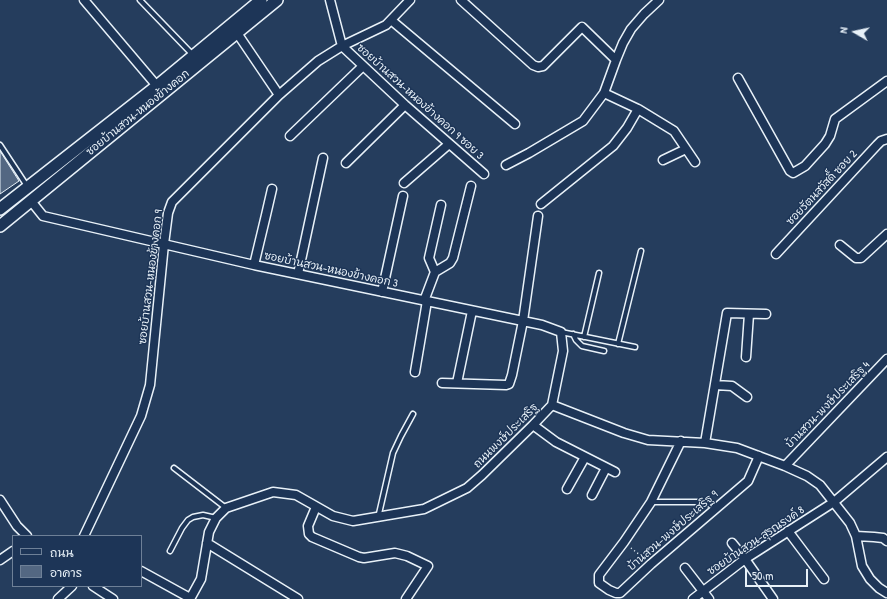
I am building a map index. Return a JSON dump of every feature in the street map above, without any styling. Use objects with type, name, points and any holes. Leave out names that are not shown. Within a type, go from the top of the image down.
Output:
[{"type":"main road","name":"ซอยบ้านสวน-หนองข้างคอก","points":[[0,210],[157,86],[261,0]]},
{"type":"main road","name":"ซอยบ้านสวน-หนองข้างคอก","points":[[0,226],[277,0]]},
{"type":"street","points":[[84,0],[157,86]]},
{"type":"street","points":[[330,0],[342,46]]},
{"type":"street","name":"ซอยบ้านสวน-หนองข้างคอก 9","points":[[84,535],[141,416],[150,385],[164,244],[168,213],[172,202],[279,95],[318,61],[342,46],[386,25],[410,0]]},
{"type":"street","points":[[461,0],[533,65],[538,67],[543,66],[582,27],[616,60]]},
{"type":"street","points":[[506,165],[529,153],[583,120],[604,93],[623,43],[631,29],[659,0]]},
{"type":"street","points":[[391,20],[515,124]]},
{"type":"street","points":[[236,33],[279,95]]},
{"type":"street","name":"ซอยบ้านสวน-หนองข้างคอก 9 ซอย 3","points":[[342,46],[448,144],[484,174]]},
{"type":"street","points":[[290,136],[363,66]]},
{"type":"street","points":[[738,78],[790,171],[793,173],[805,166],[825,144],[830,136],[837,116],[887,81]]},
{"type":"street","points":[[604,93],[638,109],[674,131],[695,162]]},
{"type":"street","points":[[346,163],[406,105]]},
{"type":"street","points":[[541,204],[613,146],[627,128],[638,109]]},
{"type":"street","name":"ซอยรัตนสวัสดิ์ ซอย 2","points":[[776,254],[877,144],[887,139]]},
{"type":"street","points":[[404,183],[448,144]]},
{"type":"street","points":[[663,160],[686,149]]},
{"type":"street","points":[[298,274],[323,158]]},
{"type":"street","points":[[435,272],[450,264],[453,258],[471,186]]},
{"type":"street","points":[[254,264],[272,189]]},
{"type":"street","points":[[382,292],[403,196]]},
{"type":"street","name":"ซอยบ้านสวน-หนองข้างคอก 3","points":[[31,201],[43,216],[298,274],[542,325],[561,332]]},
{"type":"street","points":[[415,372],[426,301],[435,272],[429,258],[441,204]]},
{"type":"street","points":[[442,383],[509,384],[523,321],[538,216]]},
{"type":"street","points":[[840,245],[856,258],[861,258],[887,234]]},
{"type":"street","points":[[457,383],[472,311]]},
{"type":"street","points":[[705,443],[726,313],[766,314]]},
{"type":"street","points":[[746,357],[749,314]]},
{"type":"street","points":[[552,405],[563,351],[561,332]]},
{"type":"street","name":"บ้านสวน-พงษ์ประเสริฐ 4","points":[[785,466],[887,359]]},
{"type":"street","points":[[715,385],[732,386],[747,397]]},
{"type":"street","name":"ถนนพงษ์ประเสริฐ","points":[[190,599],[201,579],[209,532],[216,518],[226,508],[273,492],[296,496],[333,516],[353,521],[424,509],[467,488],[482,476],[552,405],[624,433],[648,440],[705,443],[737,448],[807,476],[820,485],[850,523],[856,536],[862,566],[870,579],[879,588],[887,593]]},
{"type":"street","points":[[533,425],[556,442],[615,472]]},
{"type":"street","points":[[624,542],[652,502],[681,441]]},
{"type":"street","name":"บ้านสวน-พงษ์ประเสริฐ 9","points":[[624,542],[598,575],[599,583],[616,593],[620,593],[651,564],[748,481],[759,456]]},
{"type":"street","name":"ซอยบ้านสวน-สุรณรงค์ 8","points":[[693,599],[745,559],[834,502],[887,457]]},
{"type":"street","points":[[567,490],[585,458]]},
{"type":"street","points":[[592,495],[606,468]]},
{"type":"street","points":[[0,500],[17,526],[26,535]]},
{"type":"street","points":[[316,507],[308,526],[309,534],[312,538],[359,557],[364,558],[395,553],[407,556],[428,566],[406,599]]},
{"type":"street","points":[[788,531],[824,579]]},
{"type":"street","points":[[856,536],[874,537],[887,541]]},
{"type":"street","points":[[207,543],[298,599]]},
{"type":"street","points":[[732,543],[773,599]]},
{"type":"street","points":[[0,560],[12,552]]},
{"type":"street","points":[[685,568],[709,599]]},
{"type":"street","points":[[142,573],[190,599]]},
{"type":"street","points":[[58,599],[71,587]]},
{"type":"street","points":[[95,587],[113,599]]},
{"type":"lane","points":[[140,0],[193,55]]},
{"type":"lane","points":[[0,145],[28,187]]},
{"type":"lane","points":[[618,344],[641,251]]},
{"type":"lane","points":[[584,337],[599,273]]},
{"type":"lane","points":[[561,332],[635,347]]},
{"type":"lane","points":[[573,334],[582,346],[604,351]]},
{"type":"lane","points":[[377,518],[393,453],[413,414]]},
{"type":"lane","points":[[174,468],[226,508]]},
{"type":"lane","points":[[652,502],[702,502],[719,507]]},
{"type":"lane","points":[[170,551],[188,520],[193,517],[203,515],[216,518]]},
{"type":"path","points":[[624,542],[651,564]]},
{"type":"building","points":[[0,151],[19,181],[0,194]]}]
